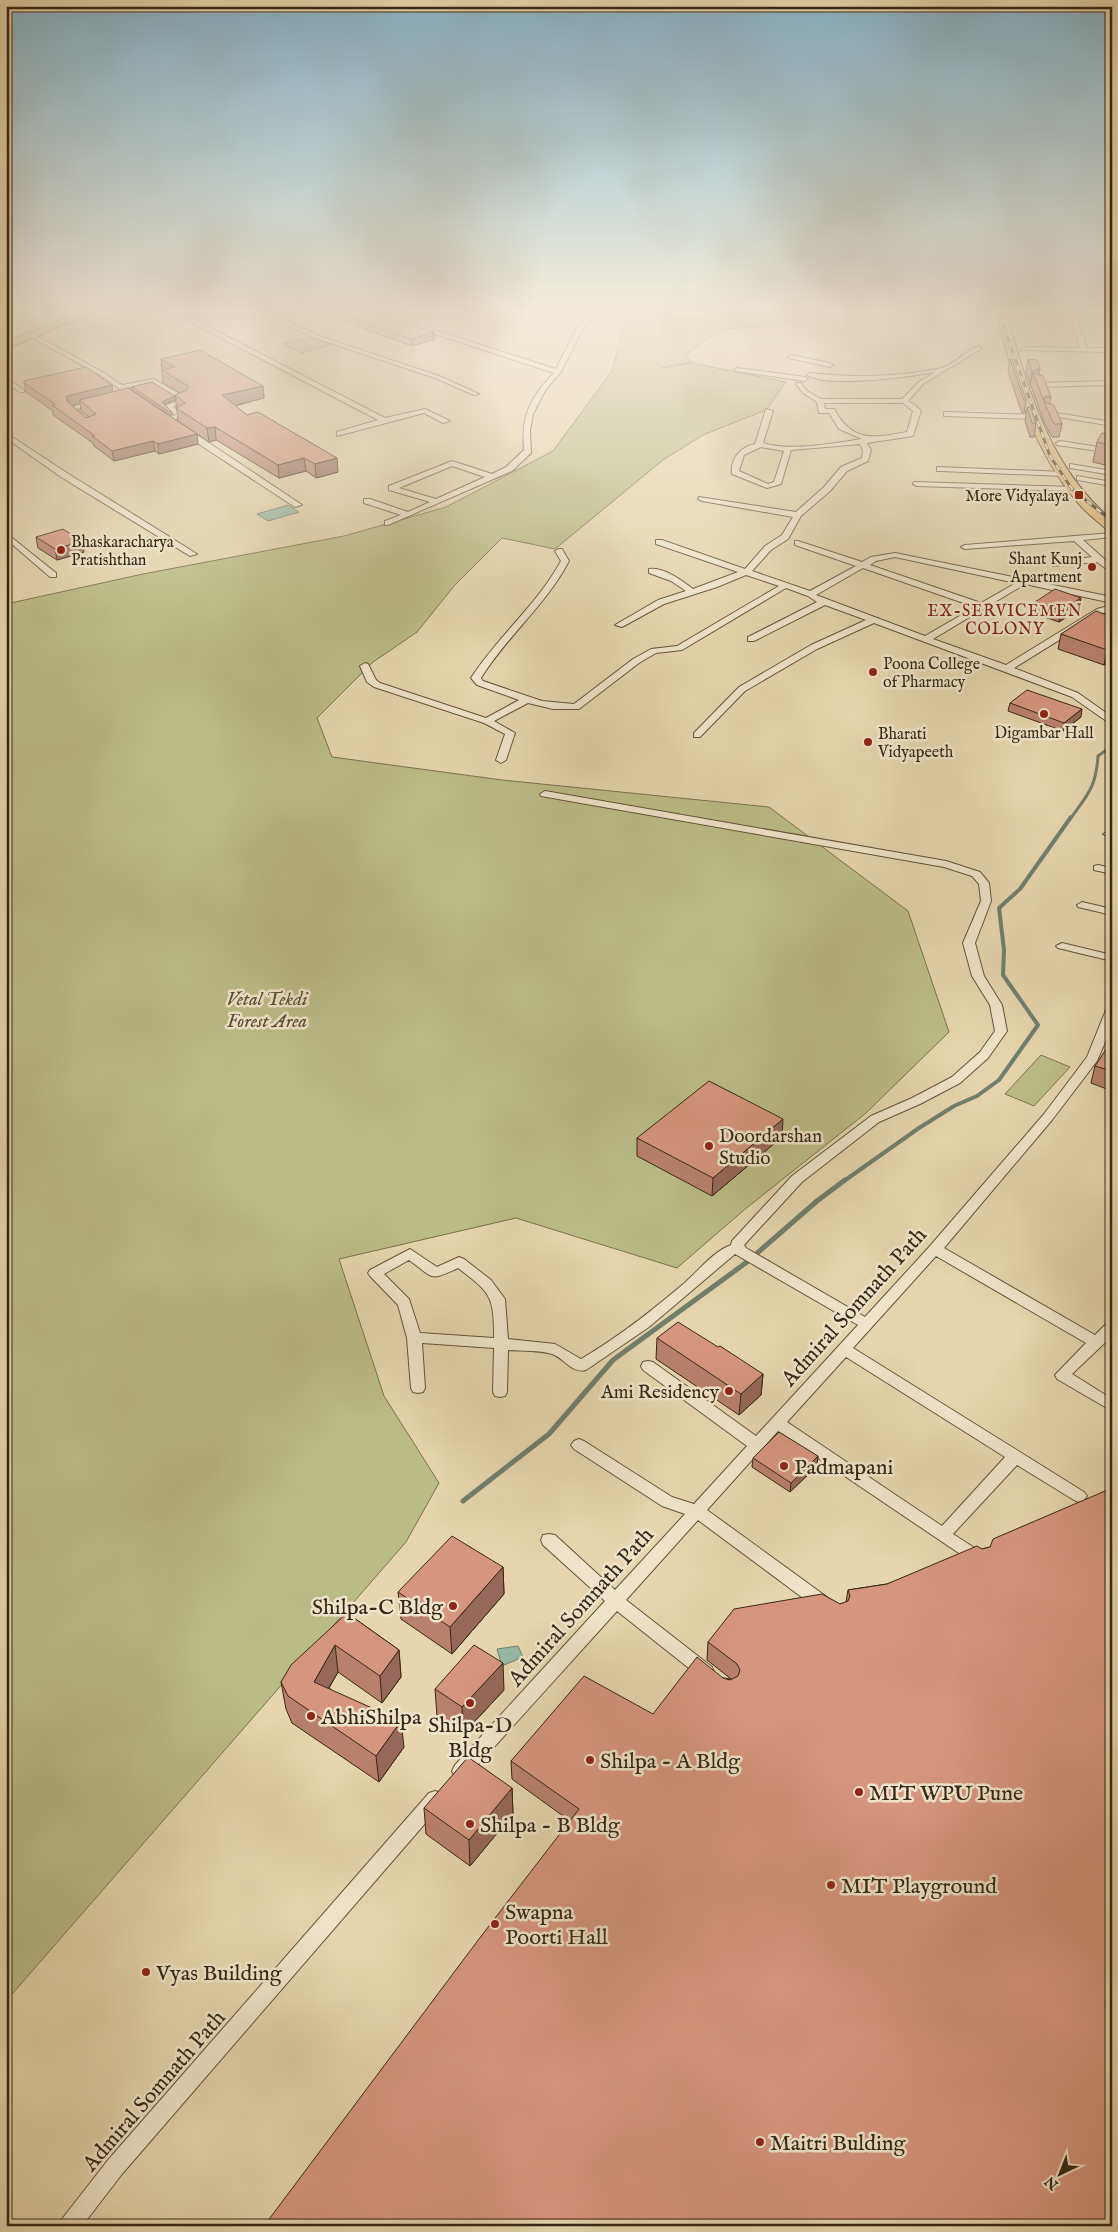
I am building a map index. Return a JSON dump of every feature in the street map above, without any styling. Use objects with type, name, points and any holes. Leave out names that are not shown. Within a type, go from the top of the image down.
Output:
[{"type":"main road","points":[[1040,412],[1052,455],[1080,478],[1096,499],[1112,513]]},
{"type":"main road","points":[[1041,415],[1056,435],[1074,489],[1092,510],[1112,527]]},
{"type":"street","points":[[77,412],[92,424]]},
{"type":"street","points":[[168,420],[180,416],[175,412]]},
{"type":"street","points":[[365,412],[382,421]]},
{"type":"street","points":[[340,434],[420,412]]},
{"type":"street","points":[[427,412],[446,421]]},
{"type":"street","points":[[388,523],[408,516],[509,469],[528,451],[526,430],[530,412]]},
{"type":"street","points":[[760,446],[769,412]]},
{"type":"street","points":[[832,412],[838,425],[846,432],[867,441]]},
{"type":"street","points":[[788,448],[777,484],[768,486],[734,472],[738,455],[747,448],[760,446],[788,448],[867,441],[910,434],[917,412]]},
{"type":"street","points":[[947,414],[1041,415],[1112,424]]},
{"type":"street","points":[[160,415],[298,505]]},
{"type":"street","points":[[6,435],[64,475],[193,554]]},
{"type":"street","points":[[1056,435],[1112,451]]},
{"type":"street","points":[[619,626],[661,602],[748,571],[768,548],[785,537],[798,515],[844,469],[865,459],[867,441]]},
{"type":"street","points":[[437,502],[392,488],[452,463],[493,476]]},
{"type":"street","points":[[940,469],[1068,470],[1112,473]]},
{"type":"street","points":[[1080,478],[1112,484]]},
{"type":"street","points":[[917,484],[1074,489]]},
{"type":"street","points":[[702,499],[798,515]]},
{"type":"street","points":[[366,501],[408,516]]},
{"type":"street","points":[[6,535],[53,575]]},
{"type":"street","points":[[965,547],[1112,535]]},
{"type":"street","points":[[1076,538],[1112,571]]},
{"type":"street","points":[[659,542],[812,594],[824,602],[1008,668],[1075,695],[1112,722]]},
{"type":"street","points":[[798,543],[981,606]]},
{"type":"street","points":[[559,551],[565,561],[559,575],[476,678],[480,684],[526,700],[565,708],[576,707],[636,661],[654,651],[679,648],[786,585]]},
{"type":"street","points":[[812,594],[886,555],[906,555],[1112,600]]},
{"type":"street","points":[[1056,564],[1099,559]]},
{"type":"street","points":[[652,572],[674,579],[692,592]]},
{"type":"street","points":[[926,639],[1025,581]]},
{"type":"street","points":[[751,639],[824,602]]},
{"type":"street","points":[[1008,668],[1100,611],[1112,608]]},
{"type":"street","points":[[697,735],[742,689],[814,647],[874,620]]},
{"type":"street","points":[[365,666],[372,682],[377,685],[487,721],[510,733],[501,760]]},
{"type":"street","points":[[487,721],[526,700]]},
{"type":"street","points":[[545,794],[946,864],[976,874],[984,884],[986,901],[969,943],[978,976],[996,1005],[1000,1031],[984,1055],[956,1080],[916,1101],[875,1119],[796,1178],[738,1242],[740,1250]]},
{"type":"street","points":[[1098,868],[1112,871]]},
{"type":"street","points":[[1082,906],[1112,912]]},
{"type":"street","points":[[1062,946],[1112,958]]},
{"type":"street","name":"Admiral Somnath Path","points":[[69,2226],[115,2167],[446,1787],[936,1249],[1100,1055],[1112,1010]]},
{"type":"street","points":[[414,1338],[465,1340],[555,1349],[581,1366],[610,1350],[713,1267],[732,1248],[740,1250],[867,1324]]},
{"type":"street","points":[[936,1249],[1096,1342]]},
{"type":"street","points":[[418,1388],[414,1338],[404,1303],[375,1273],[410,1254],[436,1273],[458,1262],[476,1276],[498,1299],[502,1354],[500,1392]]},
{"type":"street","points":[[1112,1327],[1062,1375],[1112,1406]]},
{"type":"street","points":[[844,1349],[1079,1496]]},
{"type":"street","points":[[648,1366],[757,1445]]},
{"type":"street","points":[[777,1423],[978,1559]]},
{"type":"street","points":[[579,1445],[667,1502],[697,1511],[837,1614]]},
{"type":"street","points":[[943,1535],[1016,1456]]},
{"type":"street","points":[[549,1540],[616,1601],[720,1683]]},
{"type":"green space","name":"Vetal Tekdi Forest Area","points":[[582,412],[761,412],[703,435],[663,460],[555,549],[502,538],[454,586],[417,632],[373,662],[317,718],[332,757],[502,780],[769,807],[908,911],[949,1032],[866,1113],[744,1210],[677,1268],[516,1218],[339,1259],[384,1396],[439,1483],[406,1542],[6,2001],[6,604],[143,574],[344,536],[446,507],[553,451]]},
{"type":"green space","points":[[1041,1055],[1070,1067],[1034,1106],[1005,1094]]},
{"type":"shaded area","points":[[288,505],[299,512],[268,521],[257,514]]},
{"type":"shaded area","points":[[518,1646],[523,1657],[502,1666],[497,1649]]},
{"type":"building","points":[[62,412],[79,412],[86,418],[96,414],[94,412],[164,412],[197,434],[158,444],[153,441],[112,451],[92,436],[95,436]]},
{"type":"building","points":[[182,412],[243,412],[247,415],[258,412],[337,458],[315,464],[304,458],[278,465],[215,427],[207,428]]},
{"type":"building","points":[[1029,412],[1032,412],[1036,423],[1032,423]]},
{"type":"building","points":[[1049,412],[1057,412],[1062,424],[1054,424]]},
{"type":"building","points":[[1102,433],[1112,435],[1112,446],[1097,442]]},
{"type":"building","points":[[63,529],[82,541],[55,549],[36,537]]},
{"type":"building","points":[[1055,589],[1081,598],[1061,610],[1035,602]]},
{"type":"building","points":[[1096,611],[1112,617],[1112,647],[1107,650],[1061,634]]},
{"type":"building","points":[[1027,690],[1082,709],[1064,723],[1010,703]]},
{"type":"building","points":[[1109,1045],[1112,1046],[1112,1071],[1095,1066]]},
{"type":"building","name":"Doordarshan Studio","points":[[709,1081],[783,1119],[713,1178],[637,1138]]},
{"type":"building","points":[[678,1322],[763,1374],[741,1394],[657,1338]]},
{"type":"building","name":"Padmapani","points":[[779,1432],[818,1456],[791,1483],[753,1458]]},
{"type":"building","name":"MIT WPU Pune","points":[[1112,1488],[1112,2226],[264,2226],[579,1809],[511,1761],[584,1676],[653,1714],[697,1657],[723,1678],[730,1680],[738,1676],[740,1670],[737,1664],[708,1642],[734,1609],[822,1594],[840,1604],[848,1601],[850,1596],[848,1590],[887,1584],[977,1546],[982,1549],[990,1547],[993,1539]]},
{"type":"building","points":[[452,1536],[503,1567],[450,1627],[398,1592]]},
{"type":"building","points":[[347,1613],[399,1650],[380,1676],[335,1645],[314,1682],[401,1721],[376,1756],[288,1696],[281,1682],[291,1665]]},
{"type":"building","points":[[474,1645],[503,1663],[462,1707],[435,1689]]},
{"type":"building","points":[[468,1757],[512,1788],[469,1840],[424,1808]]},
{"type":"waterway","points":[[1071,818],[1090,790],[1097,767],[1098,756],[1112,746]]},
{"type":"waterway","points":[[844,1181],[919,1128],[954,1106],[977,1096],[999,1080],[1038,1025],[1003,975],[1004,950],[999,908],[1020,889],[1071,817]]},
{"type":"waterway","points":[[463,1501],[549,1434],[613,1360],[747,1262],[817,1201],[845,1180]]},
{"type":"railway","points":[[1034,412],[1050,456],[1072,489],[1112,521]]},
{"type":"place","name":"More Vidyalaya","points":[[1079,495]]},
{"type":"place","name":"Bhaskaracharya Pratishthan","points":[[61,550]]},
{"type":"place","name":"Shant Kunj Apartment","points":[[1092,567]]},
{"type":"place","name":"Poona College of Pharmacy","points":[[873,672]]},
{"type":"place","name":"Digambar Hall","points":[[1044,714]]},
{"type":"place","name":"Bharati Vidyapeeth","points":[[868,742]]},
{"type":"place","name":"Doordarshan Studio","points":[[709,1146]]},
{"type":"place","name":"Ami Residency","points":[[729,1391]]},
{"type":"place","name":"Padmapani","points":[[784,1466]]},
{"type":"place","name":"Shilpa-C Bldg","points":[[453,1606]]},
{"type":"place","name":"Shilpa-D Bldg","points":[[470,1703]]},
{"type":"place","name":"AbhiShilpa","points":[[311,1716]]},
{"type":"place","name":"Shilpa - A Bldg","points":[[590,1760]]},
{"type":"place","name":"MIT WPU Pune","points":[[859,1792]]},
{"type":"place","name":"Shilpa - B Bldg","points":[[470,1824]]},
{"type":"place","name":"MIT Playground","points":[[831,1885]]},
{"type":"place","name":"Swapna Poorti Hall","points":[[495,1924]]},
{"type":"place","name":"Vyas Building","points":[[146,1972]]},
{"type":"place","name":"Maitri Bulding","points":[[760,2142]]},
{"type":"district","name":"EX-SERVICEMEN COLONY","points":[[1005,619]]}]
